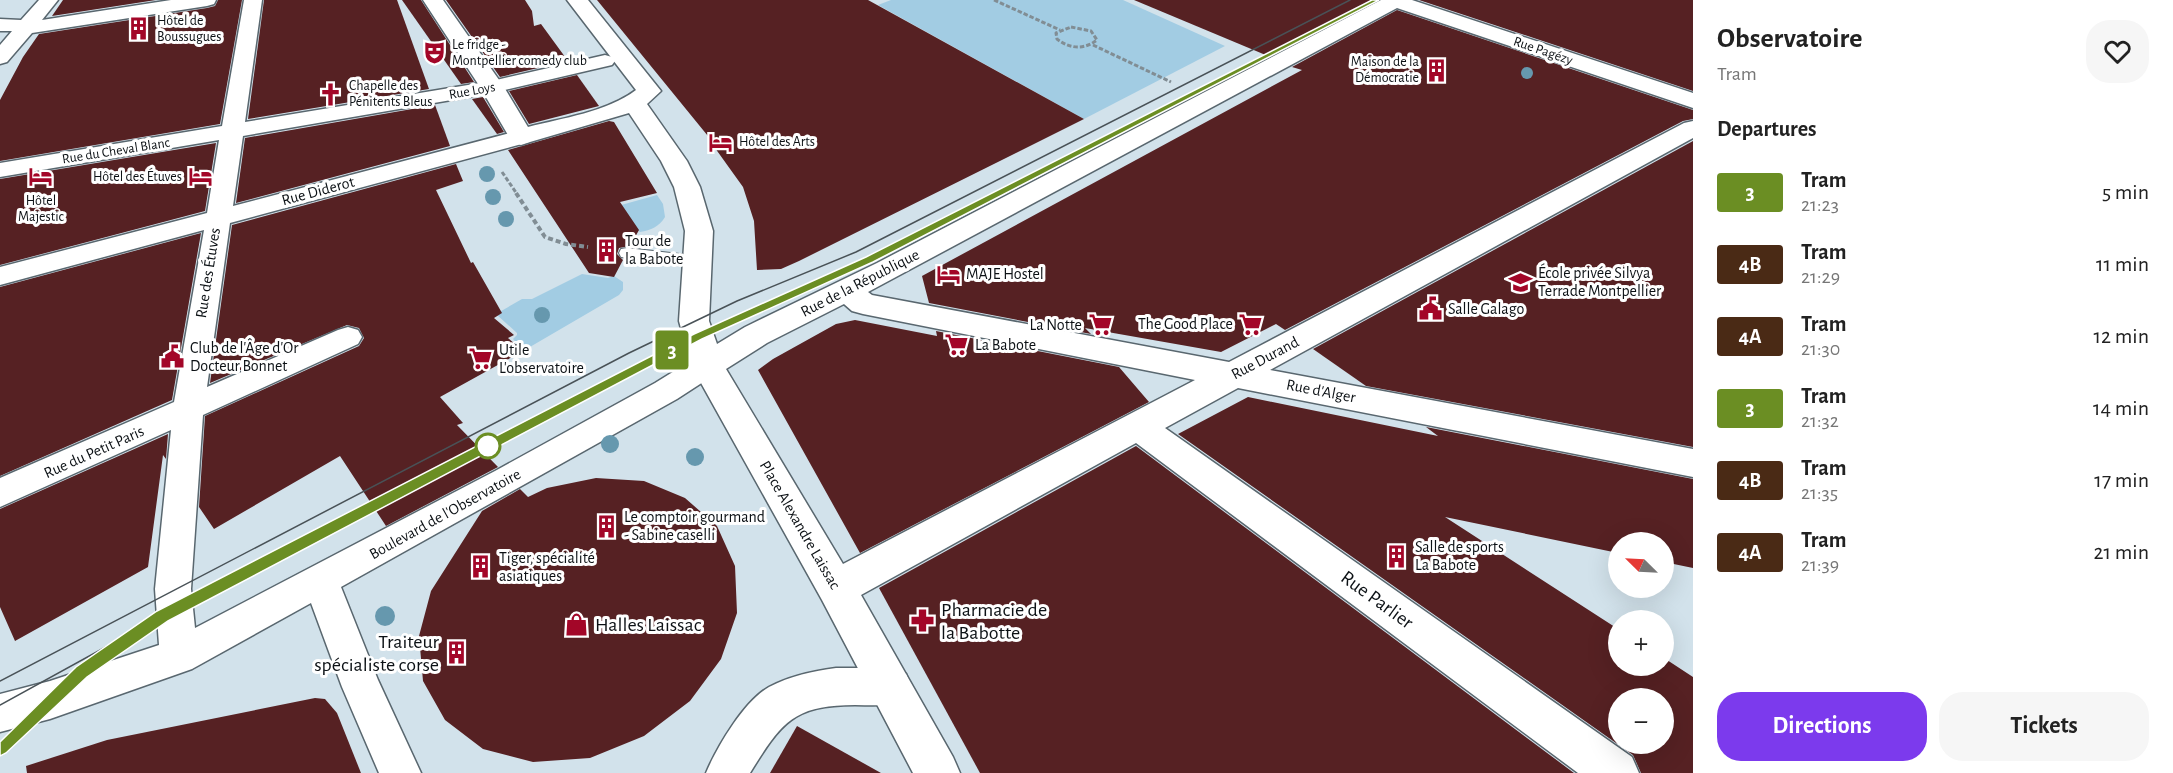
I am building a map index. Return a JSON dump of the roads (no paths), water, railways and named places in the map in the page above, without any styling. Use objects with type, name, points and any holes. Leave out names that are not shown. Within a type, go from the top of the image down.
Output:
[{"type":"street","points":[[1,54],[49,0]]},
{"type":"street","points":[[0,25],[27,27],[207,0]]},
{"type":"street","name":"Rue des Étuves","points":[[179,656],[173,589],[188,411],[253,0]]},
{"type":"street","points":[[433,0],[492,87],[521,137]]},
{"type":"street","points":[[578,0],[649,91],[634,103]]},
{"type":"street","name":"Rue Pagézy","points":[[1394,0],[1693,101]]},
{"type":"street","name":"Rue de la République","points":[[707,365],[756,335],[847,290],[1394,0]]},
{"type":"street","name":"Rue Loys","points":[[231,132],[492,87],[605,61]]},
{"type":"street","name":"Rue Diderot","points":[[0,276],[521,137],[634,103]]},
{"type":"street","name":"Place Alexandre Laissac","points":[[634,103],[674,161],[687,187],[699,231],[694,321],[707,365],[892,687],[937,773]]},
{"type":"street","name":"Rue Durand","points":[[836,588],[1693,128]]},
{"type":"street","name":"Rue du Cheval Blanc","points":[[0,170],[231,132]]},
{"type":"street","name":"Rue d'Alger","points":[[847,290],[863,304],[1693,463]]},
{"type":"street","name":"Rue du Petit Paris","points":[[0,493],[188,411],[348,337]]},
{"type":"street","name":"Boulevard de l'Observatoire","points":[[0,713],[50,700],[179,656],[321,581],[652,399],[707,365]]},
{"type":"street","name":"Rue Parlier","points":[[1138,427],[1616,773]]},
{"type":"street","points":[[321,581],[361,687],[400,773]]},
{"type":"street","points":[[727,773],[749,736],[782,701],[817,689],[892,687]]},
{"type":"lane","points":[[627,253],[697,262]]},
{"type":"tram line","points":[[0,681],[629,353],[737,301],[856,252],[1350,0]]},
{"type":"tram line","points":[[0,705],[162,616],[698,336],[869,260],[1375,0]]},
{"type":"tram line","name":"3","points":[[0,748],[81,672],[162,616],[698,336],[869,260],[1375,0]]},
{"type":"tram line","points":[[0,748],[81,672],[106,655]]},
{"type":"place","name":"Hôtel de Boussugues","points":[[139,29]]},
{"type":"place","name":"Le fridge - Montpellier comedy club","points":[[434,53]]},
{"type":"place","name":"Maison de la Démocratie","points":[[1437,70]]},
{"type":"place","name":"Chapelle des Pénitents Bleus","points":[[331,94]]},
{"type":"place","name":"Hôtel des Arts","points":[[721,142]]},
{"type":"place","name":"Hôtel Majestic","points":[[41,177]]},
{"type":"place","name":"Hôtel des Étuves","points":[[200,177]]},
{"type":"place","name":"Tour de la Babote","points":[[607,250]]},
{"type":"place","name":"MAJE Hostel","points":[[948,274]]},
{"type":"place","name":"École privée Silvya Terrade Montpellier","points":[[1520,282]]},
{"type":"place","name":"Salle Galago","points":[[1430,309]]},
{"type":"place","name":"The Good Place","points":[[1251,324]]},
{"type":"place","name":"La Notte","points":[[1100,325]]},
{"type":"place","name":"La Babote","points":[[957,345]]},
{"type":"place","name":"Club de l'Âge d'Or Docteur Bonnet","points":[[172,357]]},
{"type":"place","name":"Utile L'observatoire","points":[[481,359]]},
{"type":"place","name":"Le comptoir gourmand - Sabine caselli","points":[[606,526]]},
{"type":"place","name":"Salle de sports La Babote","points":[[1397,556]]},
{"type":"place","name":"Tiger, spécialité asiatiques","points":[[481,567]]},
{"type":"place","name":"Pharmacie de la Babotte","points":[[923,621]]},
{"type":"place","name":"Halles Laissac","points":[[577,625]]},
{"type":"place","name":"Traiteur spécialiste corse","points":[[457,653]]}]
